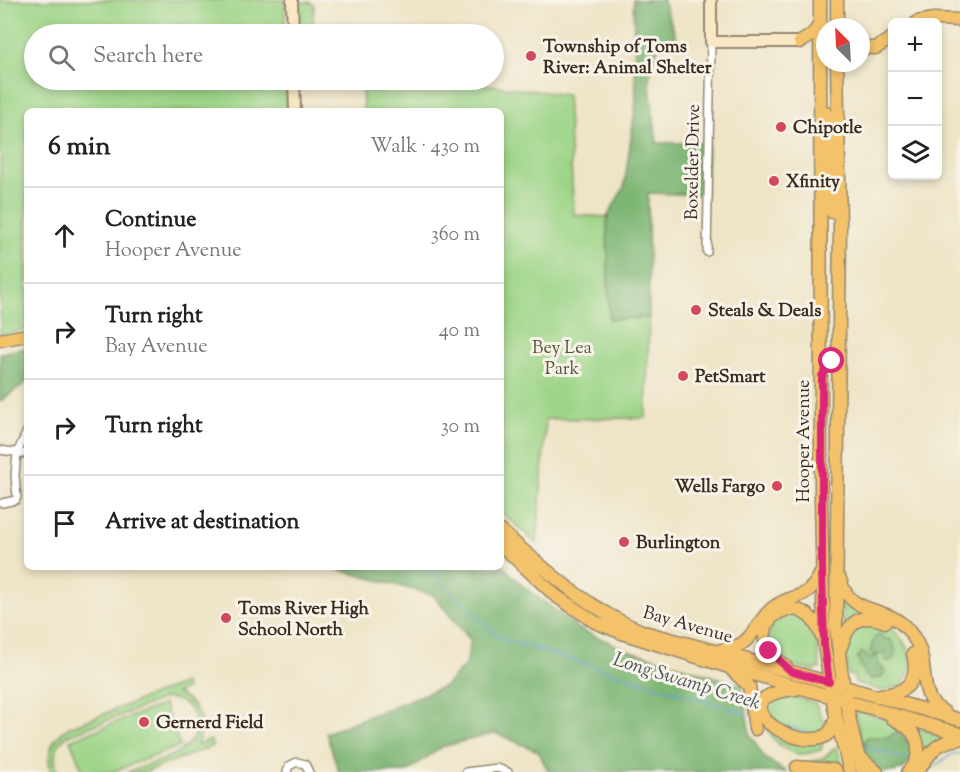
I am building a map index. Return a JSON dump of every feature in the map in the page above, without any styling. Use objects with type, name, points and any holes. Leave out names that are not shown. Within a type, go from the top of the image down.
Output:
[{"type":"main road","name":"Hooper Avenue","points":[[820,0],[820,18]]},
{"type":"main road","points":[[837,0],[838,18]]},
{"type":"main road","points":[[942,19],[960,20]]},
{"type":"main road","points":[[800,42],[810,38],[816,31]]},
{"type":"main road","points":[[870,48],[876,48],[888,40]]},
{"type":"main road","points":[[800,42],[809,46],[816,56]]},
{"type":"main road","name":"Hooper Avenue","points":[[821,72],[821,458],[824,644],[838,740],[850,772]]},
{"type":"main road","name":"Hooper Avenue","points":[[837,72],[840,213],[836,627],[846,702],[838,740]]},
{"type":"main road","points":[[821,85],[829,125],[830,146],[833,252],[831,322],[833,328],[839,331]]},
{"type":"main road","points":[[0,340],[24,336]]},
{"type":"main road","points":[[822,376],[839,356]]},
{"type":"main road","points":[[821,458],[830,473],[830,531],[836,541]]},
{"type":"main road","name":"Bay Avenue","points":[[504,534],[557,580],[599,611],[644,632],[955,718]]},
{"type":"main road","name":"Bay Avenue","points":[[504,548],[556,596],[595,622],[630,636],[729,667],[960,736]]},
{"type":"main road","points":[[836,566],[844,592],[850,600],[860,606],[888,615],[908,630],[921,654],[928,695],[934,705],[955,718]]},
{"type":"main road","points":[[714,651],[735,647],[745,642],[765,614],[775,606],[803,596],[817,582],[822,572]]},
{"type":"main road","points":[[792,672],[775,658],[766,645],[767,625],[773,617],[780,611],[788,609],[803,612],[815,622],[824,644]]},
{"type":"main road","points":[[838,653],[844,635],[850,626],[862,619],[876,618],[903,635],[914,658],[913,680],[898,692],[874,695]]},
{"type":"main road","points":[[729,667],[749,686],[763,739]]},
{"type":"main road","points":[[757,717],[766,700],[773,694],[782,690],[802,688]]},
{"type":"main road","points":[[887,713],[909,715],[960,727]]},
{"type":"main road","points":[[887,713],[915,736],[919,749],[917,766]]},
{"type":"main road","points":[[917,766],[939,744],[960,736]]},
{"type":"main road","name":"Hooper Avenue","points":[[838,740],[857,754],[864,772]]},
{"type":"main road","points":[[857,754],[878,772]]},
{"type":"main road","points":[[818,758],[789,761],[836,772]]},
{"type":"street","points":[[292,0],[292,24]]},
{"type":"street","name":"Boxelder Drive","points":[[707,252],[711,0]]},
{"type":"street","points":[[711,42],[800,42]]},
{"type":"street","points":[[294,90],[295,108]]},
{"type":"street","points":[[2,503],[16,500],[17,453],[24,438]]},
{"type":"street","points":[[0,450],[24,454]]},
{"type":"street","points":[[287,772],[289,766],[297,762],[305,764],[309,772]]},
{"type":"street","points":[[466,772],[497,768],[507,772]]},
{"type":"green space","points":[[0,0],[285,0],[285,24],[24,24],[24,90],[286,90],[287,108],[24,108],[24,330],[0,335]]},
{"type":"green space","points":[[633,0],[663,0],[679,45],[658,46],[649,79],[657,143],[708,143],[706,195],[648,193],[649,318],[609,319],[607,217],[624,187],[636,103]]},
{"type":"green space","points":[[301,2],[310,2],[314,5],[313,24],[298,24],[297,5]]},
{"type":"green space","name":"Bey Lea Park","points":[[504,87],[567,95],[574,215],[607,217],[609,319],[649,318],[646,418],[546,419],[537,544],[504,515],[504,108],[363,108],[362,90],[504,90]]},
{"type":"green space","points":[[24,349],[24,384],[0,401],[0,353]]},
{"type":"green space","points":[[504,567],[523,586],[581,630],[625,649],[742,685],[750,735],[765,758],[786,772],[552,772],[547,769],[538,751],[495,733],[441,747],[407,772],[339,772],[326,733],[445,686],[466,664],[471,641],[433,595],[340,570],[504,570]]},
{"type":"green space","points":[[840,593],[873,613],[843,625]]},
{"type":"green space","points":[[791,612],[803,615],[816,633],[820,669],[816,668],[815,671],[790,664],[768,644],[771,624]]},
{"type":"green space","points":[[861,622],[885,626],[895,632],[908,649],[911,667],[903,685],[882,691],[856,683],[853,675],[848,675],[845,644]]},
{"type":"green space","points":[[880,634],[884,639],[891,640],[894,645],[895,654],[891,661],[886,661],[885,654],[874,655],[870,652],[874,638]]},
{"type":"green space","points":[[862,652],[869,658],[877,656],[879,666],[885,672],[880,678],[870,679],[865,675],[857,658]]},
{"type":"green space","points":[[184,683],[186,689],[176,693],[190,702],[198,714],[201,728],[197,745],[210,740],[213,746],[145,772],[127,772],[175,754],[193,737],[196,727],[191,710],[182,702],[166,698],[66,736],[56,752],[55,762],[58,772],[51,772],[50,751],[55,740],[64,731]]},
{"type":"green space","points":[[788,695],[815,703],[826,726],[821,750],[804,754],[794,753],[780,745],[769,733],[765,718],[767,708],[775,698]]},
{"type":"green space","name":"Gernerd Field","points":[[164,704],[180,746],[112,772],[83,772],[70,740]]},
{"type":"green space","points":[[859,711],[891,721],[911,737],[914,755],[909,743],[897,732],[889,737],[868,737],[864,742],[866,747],[864,748],[855,715]]},
{"type":"green space","points":[[916,728],[949,736],[919,762]]},
{"type":"green space","points":[[897,732],[909,743],[914,755],[901,770],[881,772],[867,758],[863,747],[866,747],[865,740],[868,737],[889,737]]},
{"type":"green space","points":[[836,747],[845,772],[807,763],[824,758]]},
{"type":"waterway","name":"Long Swamp Creek","points":[[429,570],[500,638],[748,714]]},
{"type":"waterway","name":"Long Swamp Creek","points":[[787,727],[811,733]]},
{"type":"waterway","name":"Long Swamp Creek","points":[[863,746],[910,760]]},
{"type":"waterway","name":"Long Swamp Creek","points":[[928,767],[931,768],[954,753],[960,754]]},
{"type":"place","name":"Township of Toms River: Animal Shelter","points":[[531,56]]},
{"type":"place","name":"Chipotle","points":[[781,127]]},
{"type":"place","name":"Xfinity","points":[[774,181]]},
{"type":"place","name":"Steals & Deals","points":[[696,310]]},
{"type":"place","name":"PetSmart","points":[[683,376]]},
{"type":"place","name":"Wells Fargo","points":[[777,486]]},
{"type":"place","name":"Burlington","points":[[624,542]]},
{"type":"place","name":"Toms River High School North","points":[[226,618]]},
{"type":"place","name":"Gernerd Field","points":[[144,722]]},
{"type":"route","points":[[769,651],[792,672],[829,682],[824,644],[822,569],[822,376],[832,361]]}]
